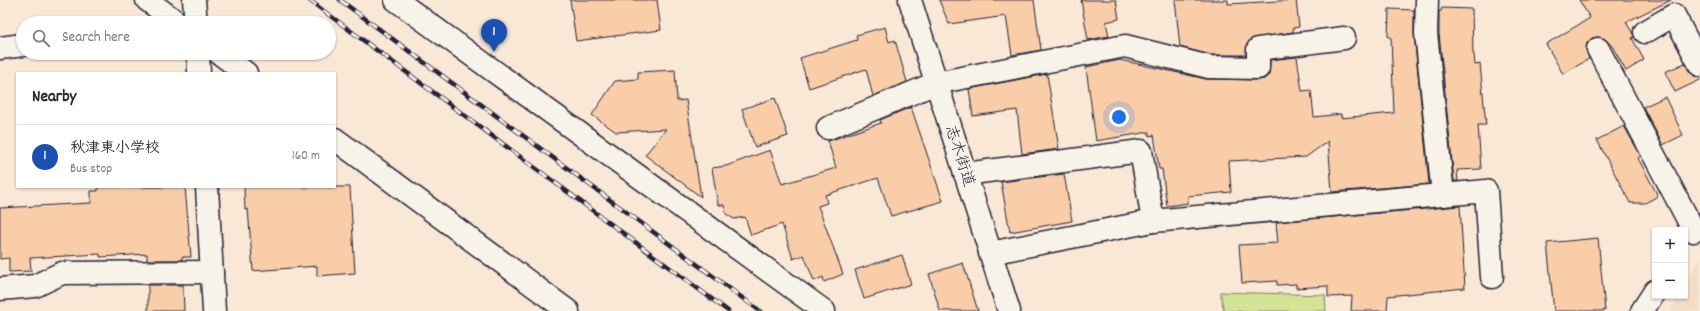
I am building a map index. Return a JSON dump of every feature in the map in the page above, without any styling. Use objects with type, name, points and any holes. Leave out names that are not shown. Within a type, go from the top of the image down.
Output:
[{"type":"street","points":[[396,0],[824,311]]},
{"type":"street","name":"志木街道","points":[[910,0],[1009,311]]},
{"type":"street","points":[[1427,0],[1426,33],[1444,195]]},
{"type":"street","points":[[1645,32],[1674,16],[1700,65]]},
{"type":"street","points":[[828,128],[936,83],[1125,46],[1210,67],[1258,68],[1258,49],[1344,38]]},
{"type":"street","points":[[0,48],[16,46]]},
{"type":"street","points":[[1598,49],[1695,231]]},
{"type":"street","points":[[198,60],[199,72]]},
{"type":"street","points":[[228,60],[245,72]]},
{"type":"street","points":[[336,140],[568,311]]},
{"type":"street","points":[[965,174],[1141,151],[1153,221]]},
{"type":"street","points":[[207,188],[214,311]]},
{"type":"street","points":[[990,253],[1153,221],[1486,191],[1492,277]]},
{"type":"street","points":[[0,289],[36,286],[62,273],[212,272]]},
{"type":"street","points":[[1642,311],[1652,296]]},
{"type":"shaded area","points":[[1700,259],[1700,311],[1670,311],[1677,299],[1688,299],[1688,280]]},
{"type":"green space","points":[[1220,292],[1325,295],[1326,311],[1224,311]]},
{"type":"building","points":[[570,0],[657,0],[661,30],[576,41]]},
{"type":"building","points":[[939,0],[1034,0],[1041,50],[1012,55],[1006,16],[949,24]]},
{"type":"building","points":[[1081,0],[1116,0],[1119,19],[1106,22],[1109,36],[1088,40]]},
{"type":"building","points":[[1175,0],[1228,0],[1228,4],[1296,0],[1299,27],[1293,28],[1293,32],[1251,39],[1247,44],[1246,55],[1211,55],[1180,47]]},
{"type":"building","points":[[1579,0],[1671,0],[1626,22],[1633,34],[1634,37],[1632,38],[1644,60],[1626,71],[1612,46],[1605,39],[1598,37],[1592,38],[1587,43],[1586,49],[1589,59],[1563,74],[1546,44],[1590,18]]},
{"type":"building","points":[[1442,8],[1472,9],[1473,54],[1475,65],[1480,64],[1486,125],[1478,125],[1481,169],[1457,170],[1458,181],[1454,181],[1439,33],[1439,11],[1441,11]]},
{"type":"building","points":[[1389,9],[1414,10],[1414,34],[1429,184],[1332,192],[1328,141],[1306,157],[1229,161],[1231,192],[1188,196],[1188,203],[1167,206],[1162,169],[1159,169],[1154,135],[1149,136],[1149,132],[1096,141],[1086,67],[1120,60],[1206,79],[1258,80],[1264,79],[1269,75],[1270,60],[1297,57],[1302,91],[1311,90],[1314,117],[1341,114],[1341,118],[1394,113],[1391,37],[1388,37]]},
{"type":"building","points":[[885,27],[889,42],[895,40],[907,82],[873,96],[866,69],[809,88],[800,58],[857,40],[856,35]]},
{"type":"building","points":[[1685,63],[1689,71],[1694,76],[1700,77],[1700,80],[1675,92],[1665,72]]},
{"type":"building","points":[[675,70],[677,101],[686,100],[701,197],[645,155],[666,129],[616,132],[592,115],[615,81],[638,79],[638,72]]},
{"type":"building","points":[[1047,74],[1059,149],[1022,154],[1017,110],[973,116],[969,89]]},
{"type":"building","points":[[1665,97],[1683,135],[1663,145],[1643,107]]},
{"type":"building","points":[[775,98],[788,136],[755,147],[742,109]]},
{"type":"building","points":[[911,107],[943,201],[891,216],[878,178],[825,195],[827,203],[818,206],[843,274],[824,282],[823,277],[814,281],[804,255],[793,259],[782,224],[751,235],[745,217],[734,219],[726,214],[724,205],[718,205],[712,168],[726,166],[770,150],[782,184],[836,168],[828,141],[881,123],[880,120]]},
{"type":"building","points":[[1624,126],[1641,156],[1638,158],[1658,196],[1645,203],[1630,203],[1597,140]]},
{"type":"building","points":[[1064,174],[1072,221],[1010,232],[1001,182]]},
{"type":"building","points":[[350,187],[355,273],[317,276],[317,266],[253,271],[248,209],[245,210],[244,188]]},
{"type":"building","points":[[98,188],[185,188],[191,257],[182,257],[182,260],[147,260],[147,254],[100,257],[100,254],[30,258],[31,271],[9,272],[9,258],[0,259],[0,208],[91,203],[91,191],[98,191]]},
{"type":"building","points":[[1460,206],[1465,288],[1388,296],[1387,311],[1351,311],[1352,296],[1328,297],[1328,286],[1296,288],[1296,284],[1277,285],[1277,281],[1242,283],[1239,245],[1278,243],[1276,222]]},
{"type":"building","points":[[1598,238],[1605,311],[1554,311],[1547,243]]},
{"type":"building","points":[[902,255],[911,284],[864,299],[855,270]]},
{"type":"building","points":[[963,263],[978,311],[940,311],[929,274]]},
{"type":"building","points":[[148,285],[183,285],[184,311],[148,311]]},
{"type":"railway","points":[[309,0],[331,16]]},
{"type":"railway","points":[[340,0],[760,311]]},
{"type":"railway","points":[[336,20],[728,311]]},
{"type":"place","name":"秋津東小学校","points":[[494,52]]}]
